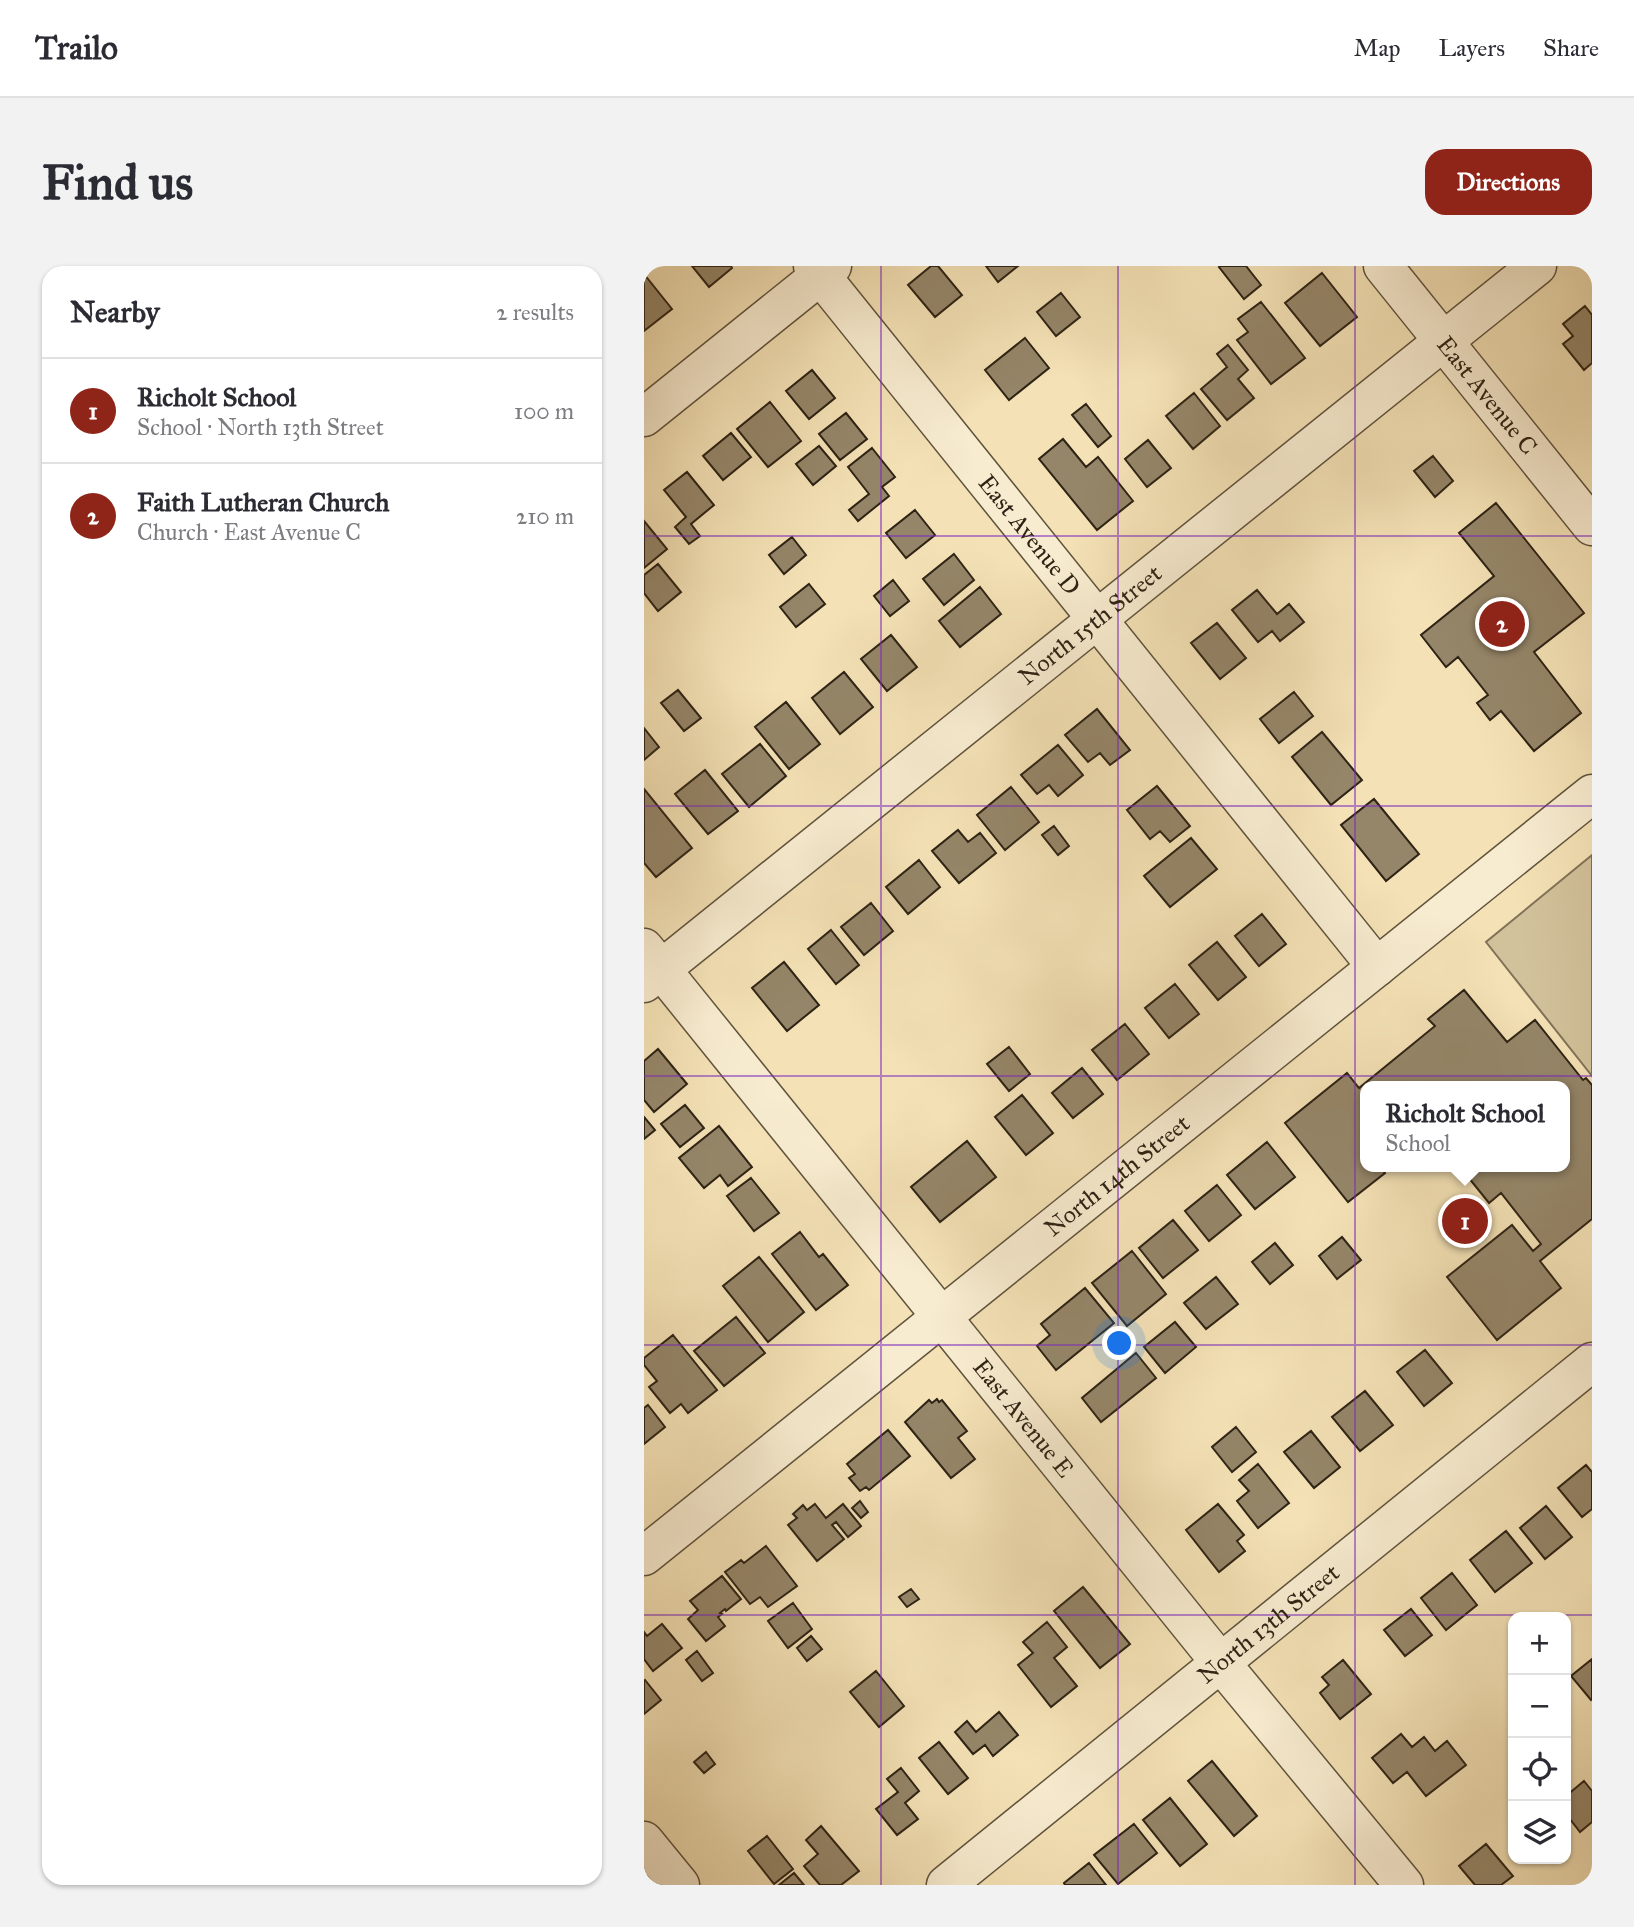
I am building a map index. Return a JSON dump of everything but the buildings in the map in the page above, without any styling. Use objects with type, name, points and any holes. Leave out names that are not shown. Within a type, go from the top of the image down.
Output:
[{"type":"street","name":"East Avenue C","points":[[1383,266],[1592,526]]},
{"type":"street","name":"North 15th Street","points":[[650,967],[1098,619],[1537,266]]},
{"type":"street","points":[[644,417],[822,269]]},
{"type":"street","name":"East Avenue D","points":[[822,269],[1377,967]]},
{"type":"street","name":"North 14th Street","points":[[644,1556],[1592,794]]},
{"type":"street","name":"East Avenue E","points":[[650,967],[943,1317],[1220,1662],[1404,1885]]},
{"type":"street","name":"North 13th Street","points":[[946,1885],[1592,1362]]},
{"type":"street","points":[[646,1847],[680,1885]]},
{"type":"shaded area","points":[[1592,855],[1592,1076],[1486,942]]},
{"type":"place","name":"Faith Lutheran Church","points":[[1502,624]]},
{"type":"place","name":"Richolt School","points":[[1465,1221]]}]
